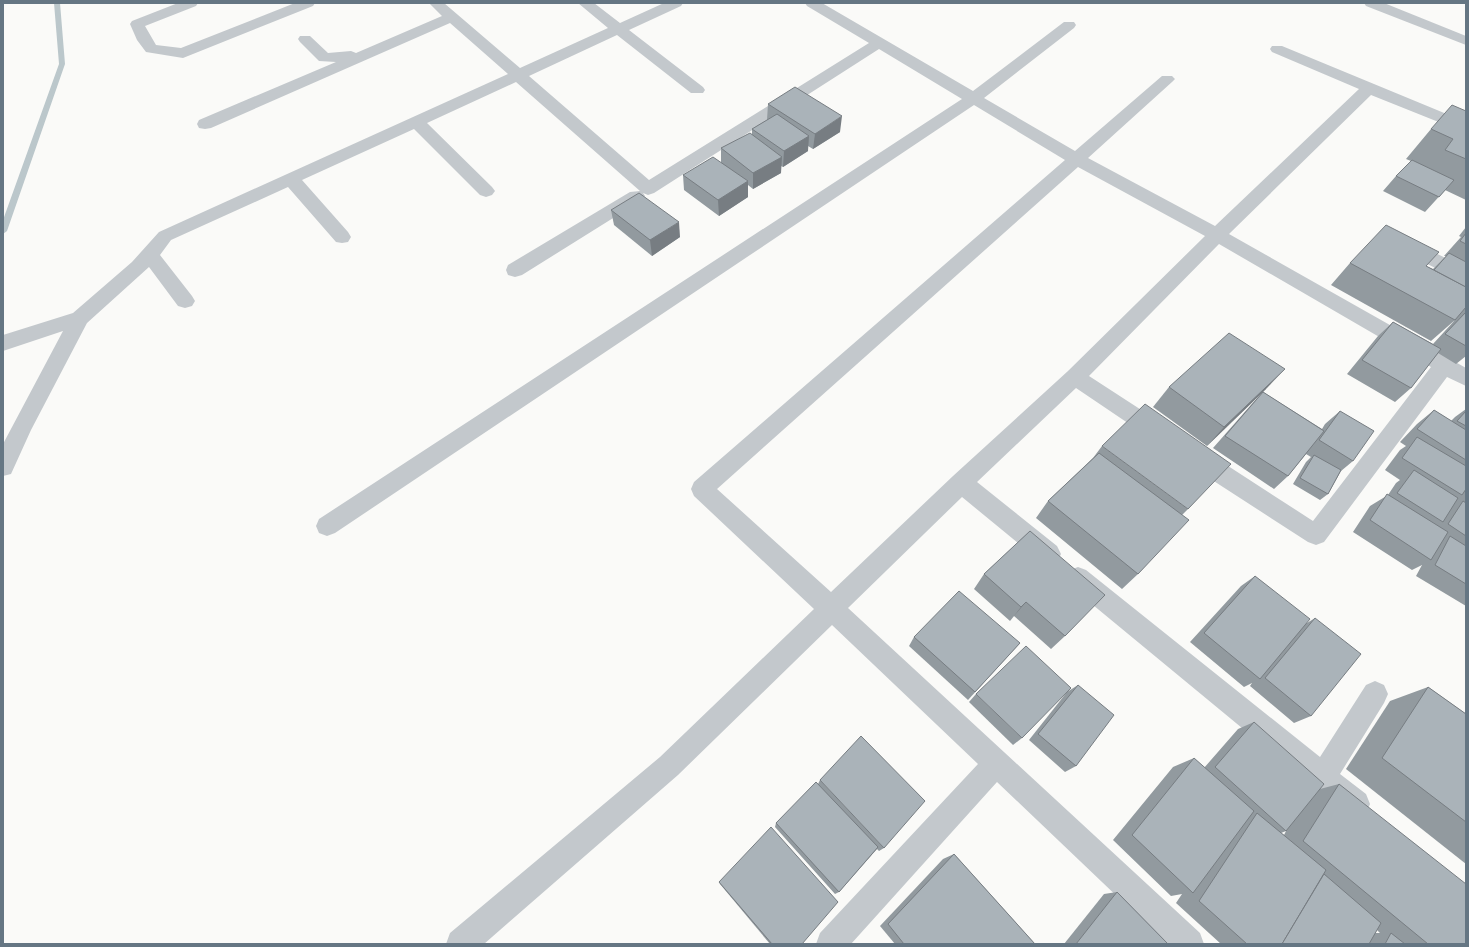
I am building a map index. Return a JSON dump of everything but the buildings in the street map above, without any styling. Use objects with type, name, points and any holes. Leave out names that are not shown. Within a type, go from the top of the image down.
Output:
[{"type":"street","points":[[191,3],[137,24],[144,40],[151,49],[183,53],[308,3]]},
{"type":"street","points":[[436,3],[648,189]]},
{"type":"street","points":[[585,3],[697,90]]},
{"type":"street","points":[[3,467],[21,428],[80,318],[139,267],[165,236],[519,76],[676,3]]},
{"type":"street","points":[[812,3],[1076,159],[1217,235],[1466,378]]},
{"type":"street","points":[[1371,3],[1466,41]]},
{"type":"street","points":[[205,124],[452,17]]},
{"type":"street","points":[[327,526],[974,98],[1070,25]]},
{"type":"street","points":[[305,39],[324,58],[362,56]]},
{"type":"street","points":[[515,270],[648,189],[879,43]]},
{"type":"street","points":[[1277,49],[1466,128]]},
{"type":"street","points":[[1167,79],[702,489],[832,608],[1189,944]]},
{"type":"street","points":[[461,944],[669,766],[961,483],[1075,377],[1217,235],[1369,88]]},
{"type":"street","points":[[416,122],[486,192]]},
{"type":"street","points":[[291,179],[342,237]]},
{"type":"street","points":[[1419,252],[1466,276]]},
{"type":"street","points":[[150,255],[185,301]]},
{"type":"street","points":[[3,343],[80,318]]},
{"type":"street","points":[[1075,377],[1316,535],[1444,366]]},
{"type":"street","points":[[961,483],[1373,818]]},
{"type":"street","points":[[1323,778],[1375,694]]},
{"type":"street","points":[[843,940],[997,763]]},
{"type":"waterway","points":[[3,231],[62,64],[57,3]]}]
